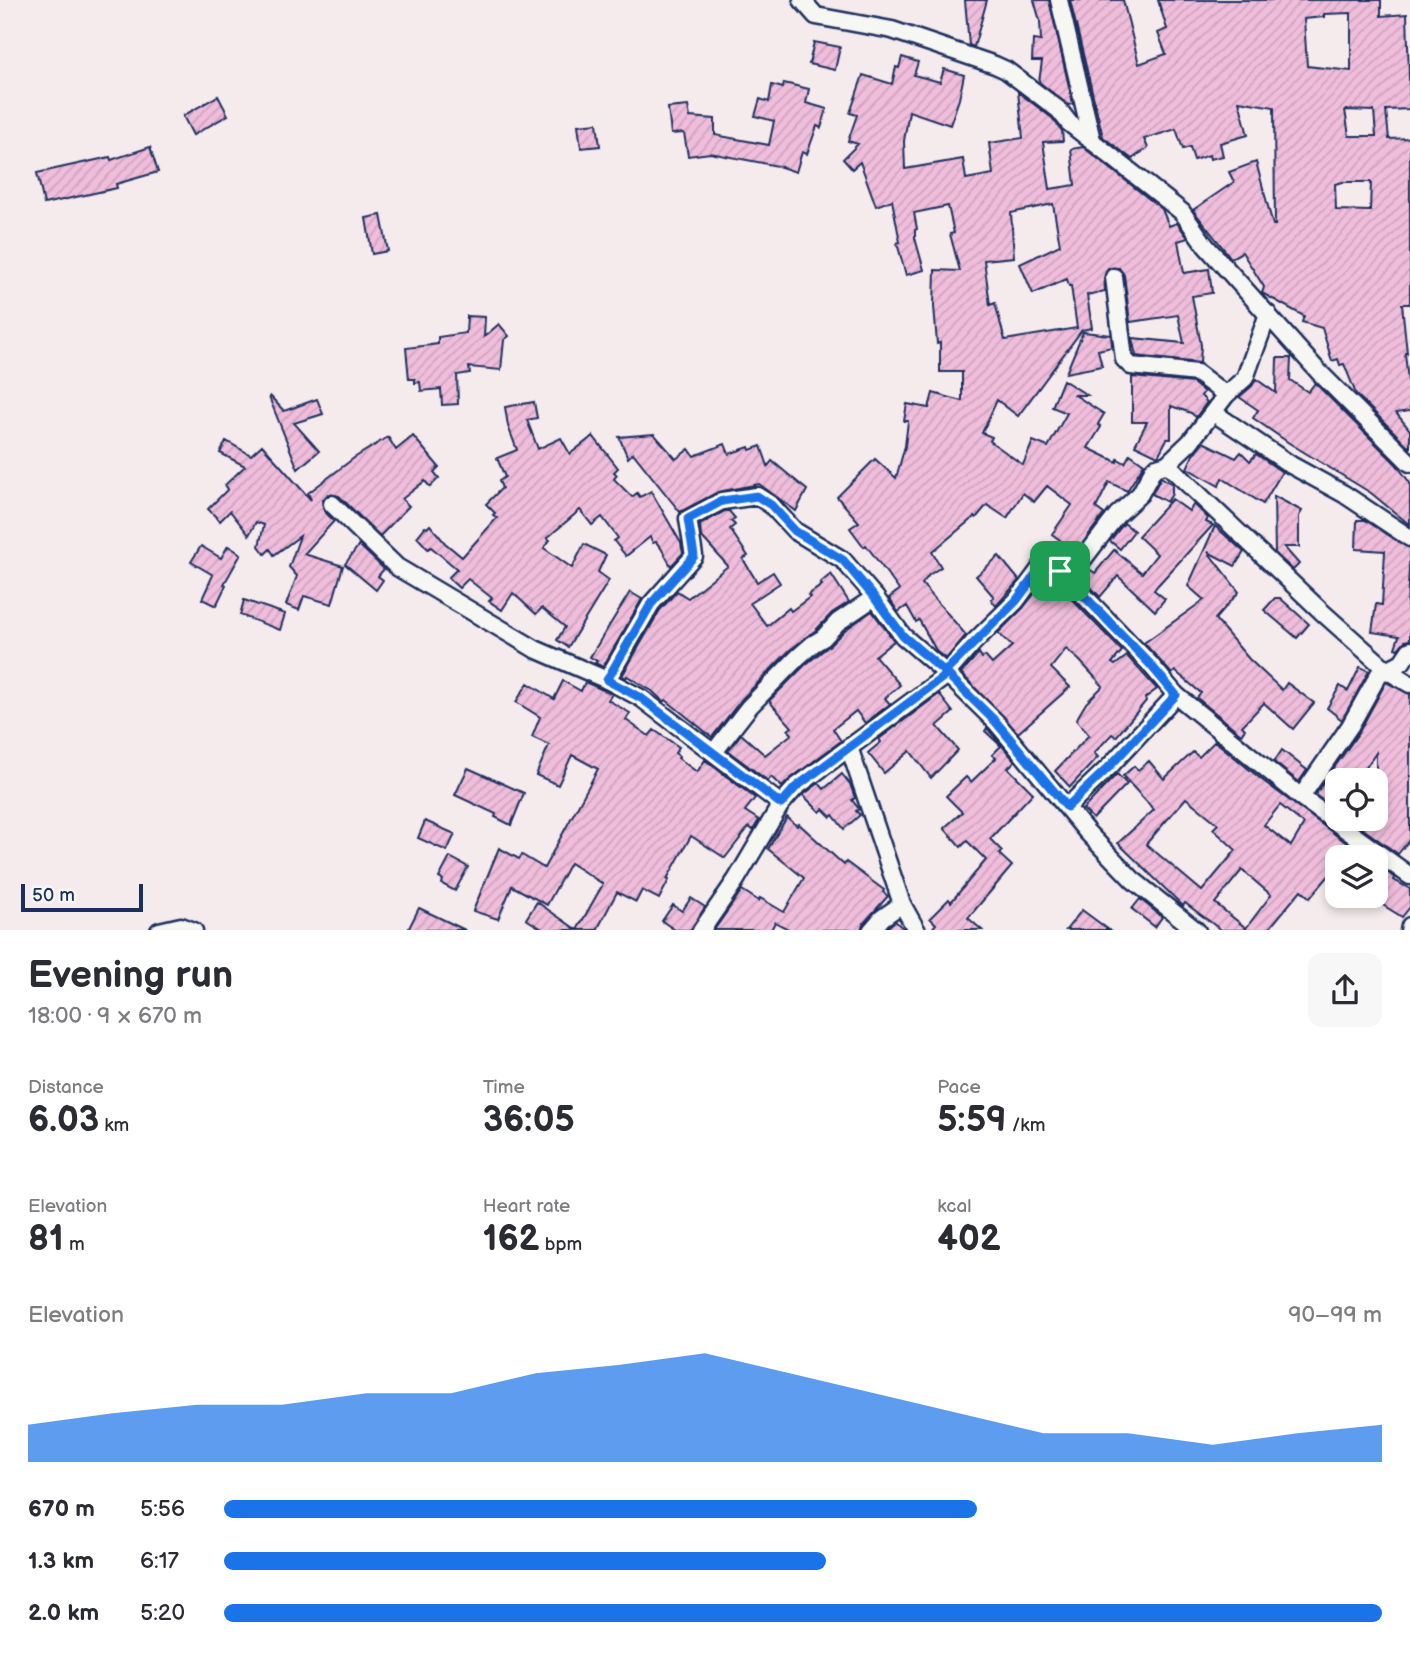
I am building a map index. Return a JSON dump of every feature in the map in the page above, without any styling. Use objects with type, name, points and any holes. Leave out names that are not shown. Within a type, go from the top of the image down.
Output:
[{"type":"street","points":[[802,0],[816,16],[892,30],[995,65],[1006,70],[1059,110],[1069,123],[1182,212],[1206,246],[1318,371],[1410,463]]},
{"type":"street","points":[[1059,0],[1092,140]]},
{"type":"street","points":[[1114,277],[1124,359],[1131,366],[1197,373],[1226,395]]},
{"type":"street","points":[[1060,571],[1072,574],[1117,515],[1140,494],[1154,468],[1167,464],[1190,442],[1226,395],[1248,373],[1268,314]]},
{"type":"street","points":[[1214,413],[1291,465],[1344,494],[1410,538]]},
{"type":"street","points":[[1167,464],[1322,612],[1388,671],[1410,684]]},
{"type":"street","points":[[607,680],[651,604],[694,556],[688,519],[722,501],[757,496],[762,498],[795,531],[843,560],[903,636],[996,722],[1133,880],[1197,930]]},
{"type":"street","points":[[332,504],[397,567],[535,649],[641,698],[781,804]]},
{"type":"street","points":[[701,930],[736,880],[781,804],[796,787],[946,673],[1016,601],[1045,562],[1060,571],[1149,663],[1176,695],[1301,797],[1410,876]]},
{"type":"street","points":[[714,752],[748,707],[798,657],[823,638],[838,622],[874,597]]},
{"type":"street","points":[[1301,797],[1350,726],[1379,674],[1402,662],[1410,650]]},
{"type":"street","points":[[1067,807],[1109,767],[1176,695]]},
{"type":"street","points":[[849,747],[902,904],[918,930]]},
{"type":"street","points":[[871,930],[882,918],[902,904]]},
{"type":"street","points":[[159,930],[181,926],[194,930]]},
{"type":"building","points":[[965,0],[987,0],[974,47],[969,45]]},
{"type":"building","points":[[1034,0],[1049,0],[1073,104],[1068,105],[1039,82],[1042,61],[1032,61],[1033,40],[1041,41],[1040,21]]},
{"type":"building","points":[[1070,0],[1123,0],[1139,64],[1166,54],[1158,33],[1167,29],[1158,0],[1381,0],[1381,16],[1407,14],[1410,109],[1386,110],[1389,139],[1410,138],[1410,304],[1402,304],[1410,381],[1410,411],[1396,413],[1410,430],[1410,448],[1356,394],[1344,364],[1340,365],[1338,359],[1332,361],[1322,328],[1302,322],[1304,316],[1262,293],[1264,287],[1242,252],[1231,258],[1193,210],[1234,182],[1229,172],[1256,162],[1275,225],[1274,107],[1239,101],[1248,135],[1220,143],[1223,156],[1210,159],[1209,155],[1194,160],[1190,147],[1183,149],[1176,129],[1144,139],[1148,148],[1132,159],[1103,137]],"holes":[[[1351,13],[1351,71],[1307,66],[1304,19],[1324,17],[1324,14]],[[1345,110],[1374,111],[1376,136],[1349,136]],[[1371,182],[1370,211],[1336,210],[1335,184]]]},
{"type":"building","points":[[814,42],[840,47],[835,70],[809,64]]},
{"type":"building","points":[[902,57],[918,62],[914,75],[940,82],[944,69],[964,75],[950,125],[909,111],[904,141],[905,169],[963,159],[966,179],[993,174],[989,143],[1023,138],[1018,92],[1052,118],[1062,131],[1063,141],[1043,142],[1050,189],[1075,185],[1071,149],[1083,147],[1162,209],[1169,226],[1177,223],[1188,238],[1178,241],[1184,273],[1209,269],[1212,293],[1192,296],[1201,345],[1200,363],[1136,356],[1132,338],[1184,343],[1178,315],[1130,322],[1124,275],[1119,268],[1108,268],[1104,278],[1105,291],[1087,295],[1092,328],[1082,330],[1018,416],[997,400],[982,433],[992,437],[990,441],[1023,465],[1033,441],[1048,447],[1067,413],[1052,407],[1063,380],[1087,395],[1075,395],[1104,414],[1098,424],[1101,427],[1088,448],[1117,462],[1118,459],[1125,463],[1130,454],[1144,464],[1127,491],[1109,482],[1096,508],[1104,514],[1076,552],[1052,534],[1072,505],[1047,486],[1034,502],[1023,493],[1007,518],[987,505],[976,518],[932,552],[941,567],[922,584],[966,635],[946,659],[937,652],[919,620],[916,622],[907,606],[898,612],[889,598],[899,590],[850,528],[859,522],[837,497],[875,459],[896,478],[905,446],[908,421],[904,421],[907,404],[929,408],[933,393],[962,401],[962,372],[940,372],[940,343],[937,344],[934,306],[935,270],[960,271],[950,234],[954,233],[948,206],[914,213],[917,229],[915,238],[924,270],[906,275],[897,243],[900,242],[892,200],[876,206],[860,162],[852,169],[843,159],[858,144],[848,141],[857,115],[850,113],[863,75],[892,84],[896,67],[899,68]],"holes":[[[1053,204],[1060,245],[1020,264],[1033,294],[1067,279],[1071,286],[1077,328],[1005,340],[995,303],[990,305],[984,260],[1014,257],[1011,213]]]},
{"type":"building","points":[[784,83],[809,89],[806,103],[827,109],[821,128],[817,126],[807,154],[802,152],[796,172],[710,153],[688,156],[684,133],[671,134],[668,108],[688,106],[690,117],[715,119],[715,135],[769,145],[774,121],[755,116],[760,99],[769,102],[772,85],[783,88]]},
{"type":"building","points":[[218,96],[228,115],[193,135],[183,116]]},
{"type":"building","points":[[597,123],[600,146],[581,148],[578,125]]},
{"type":"building","points":[[150,147],[158,172],[116,184],[117,188],[44,204],[37,173],[110,157],[111,160]]},
{"type":"building","points":[[381,215],[388,251],[372,254],[366,218]]},
{"type":"building","points":[[467,316],[485,317],[484,337],[499,324],[509,336],[504,340],[501,370],[469,367],[470,373],[457,375],[458,404],[442,405],[441,389],[421,391],[420,382],[415,383],[415,379],[409,379],[406,348],[438,344],[438,337],[466,333]]},
{"type":"building","points":[[1083,332],[1111,335],[1112,347],[1098,350],[1102,366],[1066,373]]},
{"type":"building","points":[[1277,358],[1291,358],[1290,380],[1308,392],[1315,383],[1396,464],[1410,483],[1410,525],[1371,493],[1253,418],[1258,410],[1239,397],[1256,379],[1276,393]]},
{"type":"building","points":[[1132,377],[1193,383],[1204,392],[1201,396],[1207,402],[1196,417],[1171,406],[1171,439],[1167,439],[1158,456],[1135,445],[1147,422],[1132,422]]},
{"type":"building","points":[[269,397],[284,411],[317,399],[323,414],[294,423],[319,451],[298,469]]},
{"type":"building","points":[[534,402],[537,418],[527,420],[538,449],[561,438],[570,454],[593,436],[618,468],[614,472],[617,475],[614,479],[632,497],[637,493],[640,497],[651,491],[681,543],[683,553],[671,566],[661,548],[656,542],[653,543],[650,537],[626,556],[614,541],[618,538],[602,517],[592,525],[580,510],[547,538],[550,540],[544,548],[572,568],[584,544],[606,555],[598,572],[609,580],[568,647],[557,640],[565,627],[542,608],[536,614],[513,593],[502,610],[489,601],[492,598],[468,579],[459,588],[448,578],[457,569],[431,547],[428,549],[417,537],[430,525],[445,543],[462,557],[497,518],[486,504],[502,488],[499,481],[505,477],[497,458],[517,450],[508,426],[505,407]]},
{"type":"building","points":[[654,434],[676,459],[689,449],[694,456],[725,444],[729,454],[761,446],[768,466],[772,461],[807,490],[796,511],[759,484],[718,492],[680,512],[633,453],[628,458],[619,437]]},
{"type":"building","points":[[413,436],[439,467],[434,472],[439,478],[430,487],[425,481],[402,499],[409,506],[380,536],[339,496],[328,494],[322,501],[324,511],[334,521],[304,554],[343,566],[332,604],[304,596],[299,610],[286,605],[297,576],[289,567],[300,536],[274,555],[270,549],[265,554],[259,546],[264,525],[256,522],[249,535],[230,511],[220,521],[208,509],[228,489],[225,485],[245,466],[220,453],[226,441],[251,455],[262,445],[311,500],[308,493],[354,458],[388,437],[396,450]]},
{"type":"building","points":[[1203,442],[1236,458],[1241,452],[1250,461],[1256,454],[1282,472],[1263,504],[1222,478],[1219,486],[1187,468]]},
{"type":"building","points":[[1161,477],[1172,484],[1172,494],[1167,502],[1152,494]]},
{"type":"building","points":[[1274,496],[1302,511],[1299,516],[1299,547],[1284,547],[1299,564],[1293,570],[1275,553]]},
{"type":"building","points":[[1172,499],[1189,511],[1194,504],[1208,518],[1206,522],[1213,525],[1154,590],[1165,599],[1155,611],[1118,576],[1100,597],[1082,578],[1089,569],[1095,573],[1114,550],[1142,573],[1157,554],[1138,536]]},
{"type":"building","points":[[729,511],[735,518],[731,521],[735,525],[730,529],[748,556],[743,559],[757,582],[773,572],[780,583],[750,603],[767,626],[789,608],[791,611],[810,597],[808,595],[831,574],[849,602],[832,613],[816,630],[790,650],[742,699],[712,737],[666,700],[664,702],[652,691],[627,676],[622,676],[660,610],[677,591],[688,598],[728,566],[701,536],[700,525]]},
{"type":"building","points":[[1357,520],[1365,520],[1410,548],[1407,607],[1410,608],[1410,640],[1405,641],[1398,649],[1395,648],[1399,636],[1372,632],[1376,604],[1382,605],[1385,551],[1356,549]]},
{"type":"building","points":[[1124,523],[1134,531],[1120,549],[1110,541]]},
{"type":"building","points":[[1215,526],[1244,552],[1235,566],[1208,552],[1239,592],[1215,619],[1249,659],[1282,690],[1287,683],[1314,703],[1293,729],[1264,703],[1242,726],[1245,729],[1241,734],[1197,698],[1201,693],[1175,671],[1172,674],[1144,643],[1204,600],[1188,586]]},
{"type":"building","points":[[359,545],[384,569],[378,576],[383,580],[376,590],[345,564]]},
{"type":"building","points":[[201,546],[221,558],[228,546],[241,554],[224,584],[226,585],[216,606],[202,599],[213,575],[191,562]]},
{"type":"building","points":[[999,556],[1019,580],[996,606],[991,599],[994,597],[976,576]]},
{"type":"building","points":[[1053,580],[1122,651],[1112,663],[1115,665],[1127,656],[1157,689],[1145,698],[1146,701],[1116,737],[1112,734],[1094,753],[1098,757],[1070,787],[1055,771],[1089,735],[1076,720],[1086,703],[1103,686],[1079,660],[1066,649],[1051,668],[1070,687],[1018,733],[961,673],[979,653],[992,664],[1012,646],[998,633],[1039,588],[1043,592]]},
{"type":"building","points":[[630,592],[642,599],[603,667],[590,657]]},
{"type":"building","points":[[1275,598],[1280,598],[1309,624],[1297,638],[1264,610]]},
{"type":"building","points":[[244,600],[285,614],[280,630],[240,615]]},
{"type":"building","points":[[872,611],[894,641],[875,656],[900,685],[885,698],[890,704],[865,723],[856,711],[833,729],[841,741],[782,787],[771,777],[768,781],[728,751],[741,734],[765,755],[792,734],[788,730],[792,727],[769,701],[845,630]]},
{"type":"building","points":[[1360,667],[1369,671],[1342,720],[1327,708],[1340,686],[1348,691]]},
{"type":"building","points":[[563,681],[581,691],[585,682],[612,694],[608,700],[630,713],[626,720],[649,736],[654,730],[679,747],[675,753],[678,758],[697,772],[705,760],[755,798],[745,811],[759,820],[753,830],[749,827],[725,858],[691,836],[659,899],[642,890],[636,902],[617,892],[597,930],[577,930],[603,884],[570,863],[547,905],[512,886],[498,919],[473,911],[499,848],[519,859],[522,855],[544,868],[598,769],[572,755],[558,785],[536,775],[549,745],[532,737],[540,717],[516,702],[528,683],[554,699]]},
{"type":"building","points":[[1386,682],[1410,694],[1410,839],[1398,854],[1366,831],[1388,831],[1388,768],[1376,768],[1376,753],[1365,768],[1334,768],[1359,732]]},
{"type":"building","points":[[939,694],[953,712],[937,726],[958,750],[931,778],[910,751],[884,773],[868,753],[881,742],[879,739]]},
{"type":"building","points":[[987,728],[1015,761],[1008,768],[1033,793],[990,839],[1002,851],[999,854],[1012,866],[968,918],[982,930],[931,930],[936,924],[930,918],[949,899],[951,902],[986,860],[967,841],[961,847],[944,828],[962,812],[946,796],[966,777],[971,782],[996,758],[992,755],[1001,746],[985,731]]},
{"type":"building","points":[[1215,741],[1325,827],[1325,831],[1331,831],[1350,845],[1325,845],[1325,880],[1310,898],[1301,890],[1268,930],[1221,930],[1185,903],[1183,906],[1118,843],[1154,810],[1123,776],[1134,766],[1138,770],[1149,761],[1164,779],[1193,752],[1199,757]],"holes":[[[1186,798],[1218,824],[1213,829],[1236,850],[1202,891],[1146,844]],[[1280,805],[1304,824],[1291,846],[1264,825]],[[1242,870],[1271,895],[1246,928],[1215,903]]]},
{"type":"building","points":[[1282,750],[1307,770],[1299,782],[1274,762]]},
{"type":"building","points":[[468,768],[524,793],[511,825],[495,817],[496,814],[455,795]]},
{"type":"building","points":[[842,774],[850,784],[855,798],[852,800],[860,815],[844,829],[833,815],[831,817],[823,809],[820,812],[803,795],[819,783],[824,789]]},
{"type":"building","points":[[1117,774],[1127,784],[1093,819],[1083,809]]},
{"type":"building","points":[[1325,781],[1325,802],[1315,795]]},
{"type":"building","points":[[787,817],[797,826],[799,824],[844,865],[846,862],[884,890],[888,896],[863,924],[861,930],[790,930],[775,922],[771,930],[714,930],[742,890],[784,912],[804,878],[768,849]]},
{"type":"building","points":[[425,821],[455,834],[447,851],[418,838]]},
{"type":"building","points":[[450,857],[468,867],[455,891],[442,884],[443,880],[439,878]]},
{"type":"building","points":[[1388,873],[1394,880],[1410,889],[1410,907],[1402,917],[1388,908]]},
{"type":"building","points":[[691,898],[705,907],[691,930],[675,930],[662,921],[673,905],[682,911]]},
{"type":"building","points":[[1140,899],[1162,917],[1155,927],[1132,909]]},
{"type":"building","points":[[537,902],[577,930],[544,930],[526,919]]},
{"type":"building","points":[[419,908],[465,930],[408,930]]},
{"type":"building","points":[[1082,910],[1109,930],[1066,930]]},
{"type":"building","points":[[895,921],[905,930],[885,930],[889,926]]},
{"type":"route","points":[[1060,571],[1045,562],[1016,601],[948,669],[946,673],[942,678],[796,787],[781,804],[641,698],[607,680],[651,604],[694,556],[688,519],[722,501],[757,496],[771,505],[795,531],[843,560],[903,636],[946,673],[996,722],[1067,807],[1109,767],[1176,695],[1149,663],[1060,571]]}]
